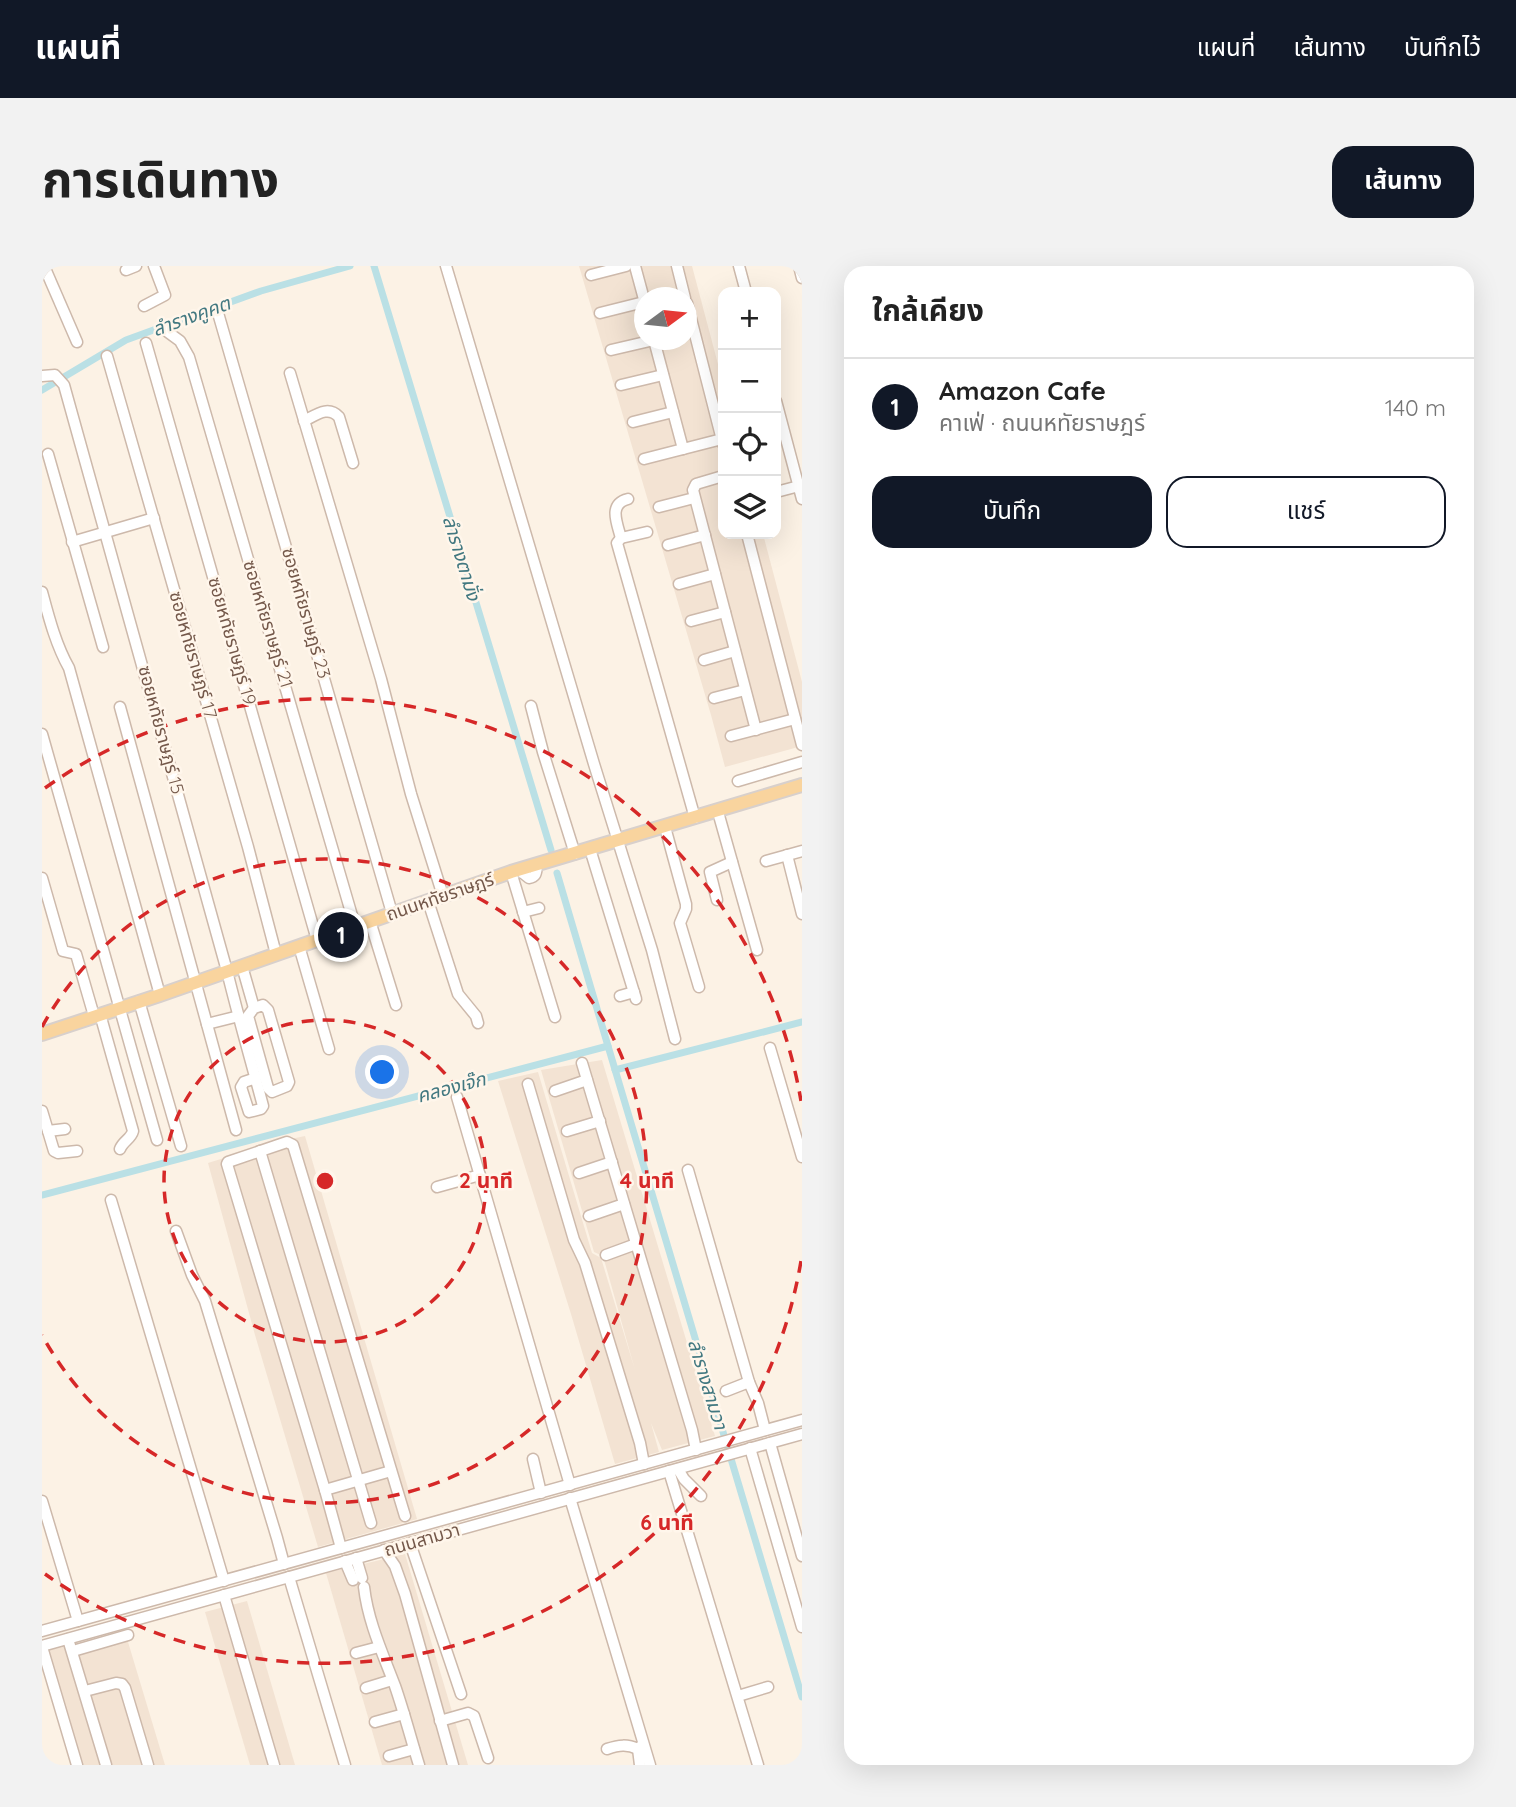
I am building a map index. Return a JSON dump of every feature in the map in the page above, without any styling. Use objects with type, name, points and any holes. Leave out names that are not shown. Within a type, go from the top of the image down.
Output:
[{"type":"main road","name":"ถนนหทัยราษฎร์","points":[[42,1033],[160,995],[515,871],[802,785]]},
{"type":"street","points":[[44,266],[77,342]]},
{"type":"street","points":[[144,306],[165,295],[154,266]]},
{"type":"street","points":[[446,266],[652,950],[663,1013],[675,1039]]},
{"type":"street","points":[[591,275],[626,266]]},
{"type":"street","points":[[635,266],[640,287]]},
{"type":"street","points":[[677,266],[682,287]]},
{"type":"street","points":[[740,266],[745,287]]},
{"type":"street","points":[[799,266],[802,278]]},
{"type":"street","points":[[600,313],[634,304]]},
{"type":"street","name":"ซอยหทัยราษฎร์ 23","points":[[218,313],[392,914]]},
{"type":"street","name":"ซอยหทัยราษฎร์ 21","points":[[165,330],[180,341],[189,356],[355,926]]},
{"type":"street","name":"ซอยหทัยราษฎร์ 19","points":[[146,343],[317,940]]},
{"type":"street","points":[[697,343],[718,426]]},
{"type":"street","points":[[611,350],[634,345]]},
{"type":"street","points":[[657,350],[682,449]]},
{"type":"street","name":"ซอยหทัยราษฎร์ 17","points":[[107,356],[276,954]]},
{"type":"street","points":[[290,373],[443,896]]},
{"type":"street","points":[[621,385],[663,375]]},
{"type":"street","name":"ซอยหทัยราษฎร์ 15","points":[[42,376],[59,378],[106,533],[256,1078]]},
{"type":"street","points":[[304,421],[327,411],[335,413],[339,417],[353,463]]},
{"type":"street","points":[[632,422],[673,412]]},
{"type":"street","points":[[781,434],[802,499]]},
{"type":"street","points":[[644,459],[718,443]]},
{"type":"street","points":[[48,454],[103,647]]},
{"type":"street","points":[[718,477],[696,484],[693,487],[694,498],[755,730]]},
{"type":"street","points":[[781,491],[799,486]]},
{"type":"street","points":[[659,507],[694,498]]},
{"type":"street","points":[[621,538],[614,513],[616,506],[622,500],[628,499]]},
{"type":"street","points":[[72,542],[154,518]]},
{"type":"street","points":[[647,532],[621,538],[617,543],[695,818]]},
{"type":"street","points":[[668,545],[705,535]]},
{"type":"street","points":[[748,539],[802,745]]},
{"type":"street","points":[[679,584],[715,574]]},
{"type":"street","points":[[42,592],[57,643],[69,668],[160,995]]},
{"type":"street","points":[[691,621],[725,612]]},
{"type":"street","points":[[704,660],[735,651]]},
{"type":"street","points":[[714,698],[745,690]]},
{"type":"street","points":[[531,706],[575,854]]},
{"type":"street","points":[[120,707],[236,1130]]},
{"type":"street","points":[[731,736],[795,719]]},
{"type":"street","points":[[42,734],[157,1140]]},
{"type":"street","points":[[737,781],[802,762]]},
{"type":"street","points":[[718,812],[757,950]]},
{"type":"street","points":[[665,827],[687,909],[680,923],[699,987]]},
{"type":"street","points":[[590,849],[635,995],[621,996]]},
{"type":"street","points":[[766,861],[802,851]]},
{"type":"street","points":[[787,855],[802,914]]},
{"type":"street","points":[[717,900],[710,872],[732,862]]},
{"type":"street","points":[[515,871],[523,912],[555,1017]]},
{"type":"street","points":[[42,878],[63,951],[75,954],[133,1130],[132,1136],[120,1149]]},
{"type":"street","points":[[428,901],[458,994],[476,1016],[478,1023]]},
{"type":"street","points":[[523,912],[539,908]]},
{"type":"street","points":[[370,921],[396,1005]]},
{"type":"street","points":[[299,946],[329,1049]]},
{"type":"street","points":[[242,966],[254,1008]]},
{"type":"street","points":[[139,1001],[181,1146]]},
{"type":"street","points":[[263,1005],[268,1010],[289,1082],[287,1086],[272,1092],[268,1088],[250,1026],[248,1016],[254,1008],[263,1005]]},
{"type":"street","points":[[207,1024],[239,1016]]},
{"type":"street","points":[[770,1048],[802,1157]]},
{"type":"street","points":[[582,1063],[696,1450]]},
{"type":"street","points":[[555,1091],[587,1080]]},
{"type":"street","points":[[528,1084],[574,1240],[585,1263],[640,1443],[644,1464]]},
{"type":"street","points":[[457,1097],[570,1485]]},
{"type":"street","points":[[42,1111],[56,1152],[77,1151]]},
{"type":"street","points":[[567,1131],[600,1121]]},
{"type":"street","points":[[48,1130],[65,1129]]},
{"type":"street","points":[[341,1548],[228,1162],[287,1142],[293,1145],[405,1516]]},
{"type":"street","points":[[260,1151],[371,1523]]},
{"type":"street","points":[[579,1173],[612,1162]]},
{"type":"street","points":[[688,1170],[765,1430]]},
{"type":"street","points":[[437,1187],[480,1175]]},
{"type":"street","points":[[111,1200],[224,1581]]},
{"type":"street","points":[[589,1216],[624,1205]]},
{"type":"street","points":[[176,1231],[205,1301],[284,1564]]},
{"type":"street","points":[[606,1255],[636,1244]]},
{"type":"street","points":[[726,1391],[749,1382]]},
{"type":"street","name":"ถนนสามวา","points":[[42,1631],[802,1420]]},
{"type":"street","name":"ถนนสามวา","points":[[42,1647],[802,1434]]},
{"type":"street","points":[[770,1443],[802,1556]]},
{"type":"street","points":[[750,1448],[802,1627]]},
{"type":"street","points":[[533,1459],[541,1493]]},
{"type":"street","points":[[674,1470],[701,1496]]},
{"type":"street","points":[[674,1470],[758,1765]]},
{"type":"street","points":[[326,1490],[391,1471]]},
{"type":"street","points":[[570,1498],[641,1746],[650,1765]]},
{"type":"street","points":[[42,1501],[78,1621]]},
{"type":"street","points":[[410,1543],[461,1694]]},
{"type":"street","points":[[384,1550],[395,1566],[405,1594],[453,1765]]},
{"type":"street","points":[[356,1558],[358,1581]]},
{"type":"street","points":[[345,1561],[358,1581],[365,1599],[419,1765]]},
{"type":"street","points":[[249,1574],[253,1587]]},
{"type":"street","points":[[289,1577],[345,1765]]},
{"type":"street","points":[[224,1595],[274,1765]]},
{"type":"street","points":[[73,1651],[128,1635]]},
{"type":"street","points":[[68,1639],[106,1765]]},
{"type":"street","points":[[42,1647],[77,1765]]},
{"type":"street","points":[[356,1653],[379,1647]]},
{"type":"street","points":[[366,1688],[392,1680]]},
{"type":"street","points":[[85,1691],[122,1684],[148,1765]]},
{"type":"street","points":[[738,1696],[768,1687]]},
{"type":"street","points":[[440,1721],[468,1713],[474,1716],[488,1758]]},
{"type":"street","points":[[376,1722],[404,1714]]},
{"type":"street","points":[[607,1749],[620,1745],[641,1746]]},
{"type":"street","points":[[640,1765],[641,1746]]},
{"type":"street","points":[[389,1756],[414,1749]]},
{"type":"shaded area","points":[[579,266],[692,266],[718,364],[718,539],[764,539],[802,682],[802,746],[725,767]]},
{"type":"shaded area","points":[[602,1060],[715,1436],[662,1450],[651,1423],[659,1452],[615,1464],[498,1081],[538,1072],[592,1253],[601,1258],[635,1370],[603,1256],[594,1252],[541,1070]]},
{"type":"shaded area","points":[[305,1136],[417,1519],[318,1547],[255,1335],[208,1163],[272,1143]]},
{"type":"shaded area","points":[[405,1554],[468,1765],[382,1765],[326,1573]]},
{"type":"shaded area","points":[[247,1601],[295,1765],[250,1765],[205,1612]]},
{"type":"shaded area","points":[[125,1632],[165,1765],[77,1765],[42,1666],[42,1652]]},
{"type":"waterway","name":"ลำรางคูคต","points":[[42,390],[126,340],[261,291],[350,266]]},
{"type":"waterway","name":"ลำรางตามั่ง","points":[[374,266],[551,850]]},
{"type":"waterway","name":"ลำรางตามั่ง","points":[[557,873],[608,1046]]},
{"type":"waterway","name":"คลองเจ๊ก","points":[[615,1070],[802,1022]]},
{"type":"waterway","name":"ลำรางสามวา","points":[[42,1195],[608,1046],[802,1697]]},
{"type":"place","name":"Amazon Cafe","points":[[341,935]]}]
